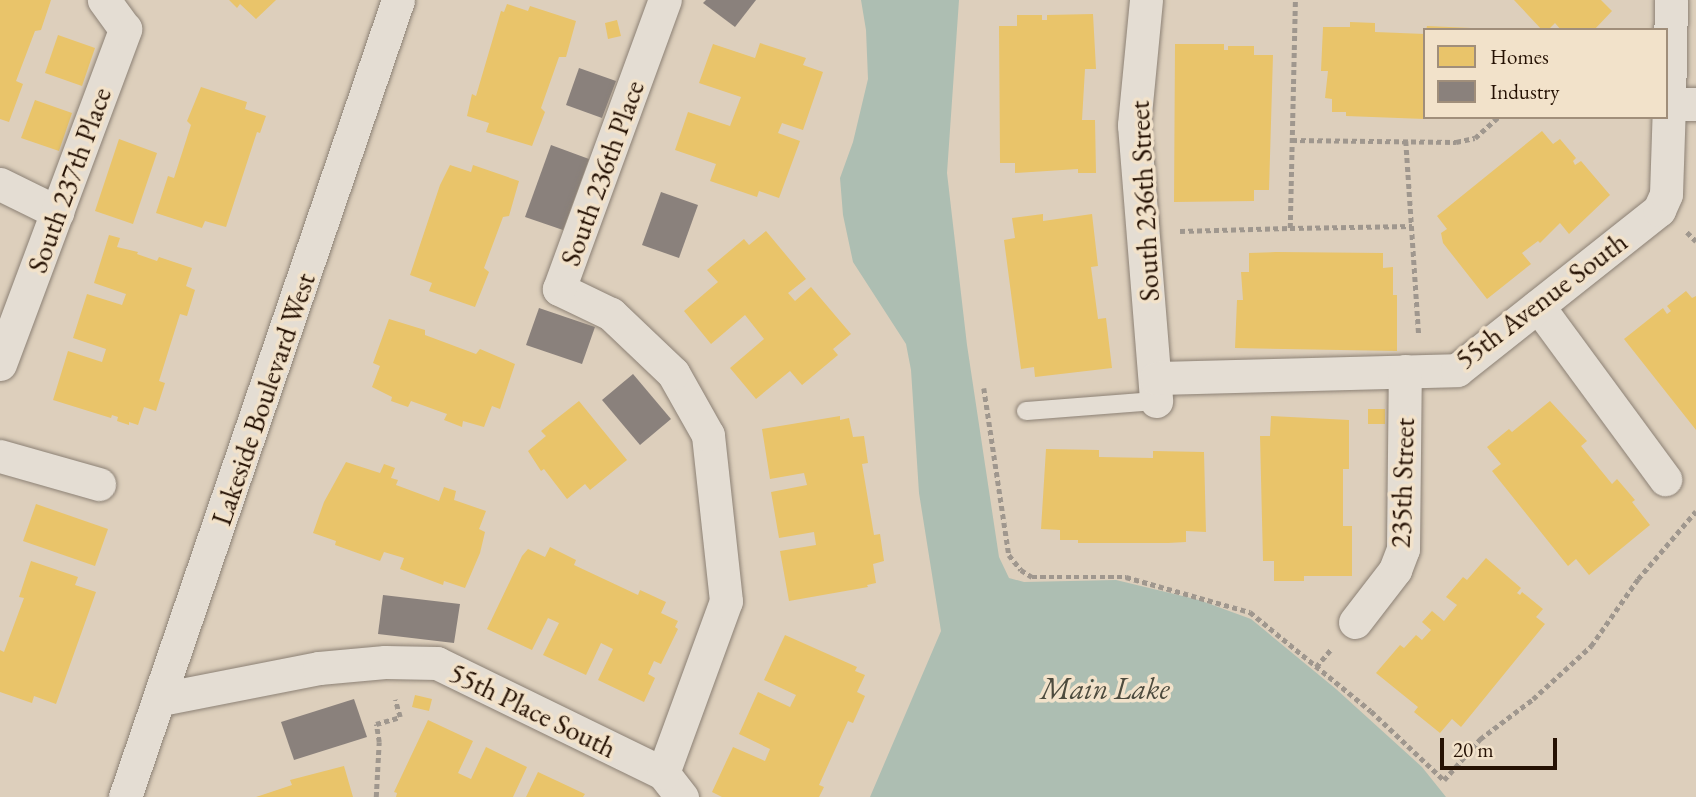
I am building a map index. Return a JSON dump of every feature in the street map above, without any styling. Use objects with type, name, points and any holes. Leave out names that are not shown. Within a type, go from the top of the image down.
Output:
[{"type":"street","name":"South 237th Place","points":[[0,364],[125,29],[104,0]]},
{"type":"street","name":"Lakeside Boulevard West","points":[[125,797],[161,699],[398,0]]},
{"type":"street","name":"South 236th Place","points":[[665,0],[559,289],[611,314],[673,373],[708,435],[726,601],[673,785]]},
{"type":"street","name":"South 236th Street","points":[[1146,0],[1135,125],[1156,389]]},
{"type":"street","name":"55th Avenue South","points":[[1156,389],[1457,370],[1659,210],[1666,194],[1683,104],[1671,0]]},
{"type":"street","points":[[0,184],[57,212]]},
{"type":"street","points":[[1538,306],[1665,479]]},
{"type":"street","name":"235th Street","points":[[1355,622],[1395,570],[1403,549],[1413,371]]},
{"type":"street","points":[[0,456],[99,484]]},
{"type":"street","name":"55th Place South","points":[[161,699],[319,668],[385,662],[437,663],[673,785]]},
{"type":"lane","points":[[1026,411],[1156,389]]},
{"type":"path","points":[[1290,228],[1295,0]]},
{"type":"path","points":[[1292,141],[1456,142],[1475,138],[1496,119]]},
{"type":"path","points":[[1406,141],[1412,226],[1413,371]]},
{"type":"path","points":[[1144,232],[1412,226]]},
{"type":"path","points":[[984,388],[1009,555],[1021,570],[1032,577],[1126,577],[1250,612],[1371,711],[1444,779],[1480,739],[1533,699],[1591,646],[1638,579],[1696,511]]},
{"type":"path","points":[[376,797],[379,742],[376,724],[400,717],[385,662]]},
{"type":"water","name":"Main Lake","points":[[861,0],[959,0],[947,173],[967,345],[999,557],[1009,578],[1024,582],[1116,580],[1199,600],[1251,619],[1336,689],[1422,767],[1446,797],[870,797],[941,631],[919,493],[911,370],[906,344],[853,262],[843,215],[840,178],[853,142],[868,79],[866,30]]},
{"type":"building: Homes","points":[[0,0],[51,0],[41,30],[35,31],[16,81],[23,84],[9,122],[0,119]]},
{"type":"building: Homes","points":[[229,0],[276,0],[256,19],[240,4],[237,8]]},
{"type":"building: Homes","points":[[1514,0],[1601,0],[1612,11],[1596,28],[1559,28],[1555,23],[1550,28],[1540,28]]},
{"type":"building: Homes","points":[[507,4],[528,11],[530,6],[576,21],[566,57],[559,57],[541,108],[545,112],[532,146],[486,132],[489,123],[467,116],[472,94],[476,96],[501,11],[504,12]]},
{"type":"building: Homes","points":[[1093,14],[1096,69],[1085,69],[1082,120],[1095,120],[1096,173],[1078,173],[1078,169],[1015,173],[1015,163],[1000,163],[999,26],[1017,26],[1017,15],[1042,15],[1042,20],[1047,20],[1047,15]]},
{"type":"building: Homes","points":[[617,20],[621,36],[608,39],[605,23]]},
{"type":"building: Homes","points":[[1350,22],[1375,23],[1375,32],[1423,34],[1423,119],[1346,116],[1346,112],[1332,112],[1332,99],[1325,98],[1328,71],[1321,71],[1323,27],[1350,27]]},
{"type":"building: Homes","points":[[1427,26],[1471,28],[1426,28]]},
{"type":"building: Homes","points":[[58,35],[95,48],[82,86],[45,73]]},
{"type":"building: Homes","points":[[760,43],[806,58],[803,65],[823,72],[803,130],[782,123],[778,133],[800,141],[779,198],[759,191],[757,197],[710,181],[716,164],[675,150],[688,112],[730,126],[741,97],[699,83],[713,44],[755,58]]},
{"type":"building: Homes","points":[[1175,44],[1224,44],[1224,50],[1228,50],[1228,46],[1254,46],[1254,55],[1273,55],[1269,190],[1254,190],[1254,201],[1174,202]]},
{"type":"building: Homes","points":[[201,87],[247,102],[245,109],[266,116],[260,133],[257,132],[226,227],[205,221],[202,228],[156,213],[168,176],[174,178],[191,125],[187,121]]},
{"type":"building: Homes","points":[[35,100],[72,113],[59,151],[21,138]]},
{"type":"building: Homes","points":[[1542,131],[1553,144],[1560,139],[1576,158],[1573,161],[1575,165],[1581,161],[1610,195],[1569,234],[1560,223],[1540,243],[1538,241],[1522,253],[1531,264],[1487,299],[1443,243],[1441,233],[1447,229],[1437,216]]},
{"type":"building: Homes","points":[[119,139],[157,153],[133,224],[95,211]]},
{"type":"building: Homes","points":[[450,165],[471,172],[473,165],[519,181],[509,216],[503,217],[484,268],[489,272],[475,307],[429,291],[432,283],[410,275],[440,185]]},
{"type":"building: Homes","points":[[1043,214],[1043,221],[1092,214],[1098,266],[1091,267],[1098,319],[1106,318],[1112,368],[1035,377],[1034,367],[1021,369],[1004,240],[1015,238],[1012,218]]},
{"type":"building: Homes","points":[[766,231],[806,279],[788,293],[795,301],[811,287],[851,334],[833,349],[838,355],[802,385],[790,371],[756,399],[730,368],[764,339],[745,315],[711,344],[684,311],[718,282],[707,270],[744,239],[749,245]]},
{"type":"building: Homes","points":[[109,235],[120,238],[117,247],[138,252],[137,254],[157,261],[159,257],[192,268],[186,286],[195,290],[187,316],[180,314],[159,381],[165,383],[156,411],[144,407],[138,425],[129,422],[129,425],[117,421],[118,417],[112,415],[111,418],[53,400],[68,351],[102,362],[106,349],[73,338],[87,294],[122,305],[126,294],[94,283]]},
{"type":"building: Homes","points":[[1249,253],[1383,253],[1383,268],[1393,267],[1393,295],[1397,295],[1397,351],[1235,348],[1237,300],[1243,300],[1241,272],[1249,272]]},
{"type":"building: Homes","points":[[1686,291],[1692,298],[1696,296],[1696,430],[1624,339],[1663,308],[1667,314],[1671,311],[1667,306]]},
{"type":"building: Homes","points":[[389,319],[425,330],[425,335],[476,354],[480,349],[515,364],[500,409],[492,406],[484,427],[463,421],[462,427],[444,420],[447,414],[411,401],[408,407],[391,401],[392,397],[372,387],[380,366],[373,363]]},
{"type":"building: Homes","points":[[579,401],[627,460],[590,490],[585,484],[567,499],[544,469],[541,471],[528,451],[546,436],[541,431]]},
{"type":"building: Homes","points":[[1550,401],[1587,441],[1581,446],[1612,484],[1617,479],[1635,500],[1632,502],[1650,525],[1589,575],[1576,559],[1568,566],[1492,471],[1501,464],[1487,447],[1509,429],[1512,432]]},
{"type":"building: Homes","points":[[1368,409],[1385,409],[1385,424],[1368,424]]},
{"type":"building: Homes","points":[[840,416],[840,420],[849,418],[853,437],[864,436],[868,463],[862,464],[874,535],[880,534],[884,561],[873,564],[876,583],[867,585],[868,587],[789,601],[780,551],[816,545],[814,532],[779,538],[771,492],[807,485],[804,473],[770,479],[762,429]]},
{"type":"building: Homes","points":[[1271,416],[1349,420],[1349,469],[1343,469],[1343,526],[1352,526],[1352,576],[1304,576],[1304,581],[1274,581],[1274,561],[1263,561],[1260,436],[1270,436]]},
{"type":"building: Homes","points":[[1046,449],[1099,450],[1099,457],[1153,458],[1153,451],[1204,452],[1206,532],[1186,531],[1186,542],[1168,543],[1078,543],[1078,540],[1060,540],[1060,530],[1041,529]]},
{"type":"building: Homes","points":[[346,462],[380,473],[384,464],[395,468],[391,478],[398,480],[396,485],[439,501],[444,487],[456,491],[454,500],[486,511],[479,529],[485,532],[480,553],[465,588],[444,581],[443,585],[400,569],[404,558],[384,552],[380,561],[335,545],[336,541],[313,533],[324,502]]},
{"type":"building: Homes","points":[[36,504],[108,529],[95,566],[23,541]]},
{"type":"building: Homes","points":[[550,547],[576,560],[574,565],[638,595],[640,590],[666,602],[661,613],[678,621],[675,627],[678,629],[661,664],[654,661],[648,674],[655,678],[644,702],[598,680],[613,649],[601,643],[586,675],[543,655],[559,623],[548,618],[532,650],[487,629],[522,556],[528,549],[545,557]]},
{"type":"building: Homes","points":[[1486,558],[1521,588],[1517,593],[1520,595],[1522,592],[1543,609],[1536,617],[1545,624],[1461,727],[1452,719],[1440,733],[1414,712],[1418,707],[1376,673],[1400,645],[1404,648],[1416,635],[1422,640],[1431,630],[1422,622],[1432,611],[1444,621],[1457,605],[1446,597],[1463,577],[1467,580]]},
{"type":"building: Homes","points":[[31,561],[78,577],[75,585],[96,592],[56,704],[34,696],[32,703],[0,692],[0,650],[4,652],[24,598],[19,597]]},
{"type":"building: Homes","points":[[785,635],[857,667],[855,671],[865,675],[857,692],[865,696],[853,723],[848,721],[819,785],[824,787],[819,797],[722,797],[712,792],[733,747],[765,761],[770,749],[739,734],[758,692],[790,707],[796,695],[764,680]]},
{"type":"building: Homes","points":[[415,695],[432,699],[429,711],[412,707]]},
{"type":"building: Homes","points":[[428,720],[473,741],[458,773],[471,779],[486,747],[527,767],[513,797],[396,797],[397,793],[394,792]]},
{"type":"building: Homes","points":[[344,766],[353,797],[256,797],[292,785],[290,780]]},
{"type":"building: Homes","points":[[538,772],[585,794],[583,797],[526,797]]},
{"type":"building: Industry","points":[[706,0],[756,0],[735,27],[703,3]]},
{"type":"building: Industry","points":[[579,68],[616,81],[602,118],[566,105]]},
{"type":"building: Industry","points":[[551,145],[589,159],[563,230],[525,217]]},
{"type":"building: Industry","points":[[661,192],[698,205],[679,258],[642,245]]},
{"type":"building: Industry","points":[[539,308],[595,327],[582,364],[526,345]]},
{"type":"building: Industry","points":[[633,374],[671,419],[640,445],[602,400]]},
{"type":"building: Industry","points":[[383,595],[460,604],[454,643],[378,634]]},
{"type":"building: Industry","points":[[354,699],[367,737],[294,760],[281,722]]}]
